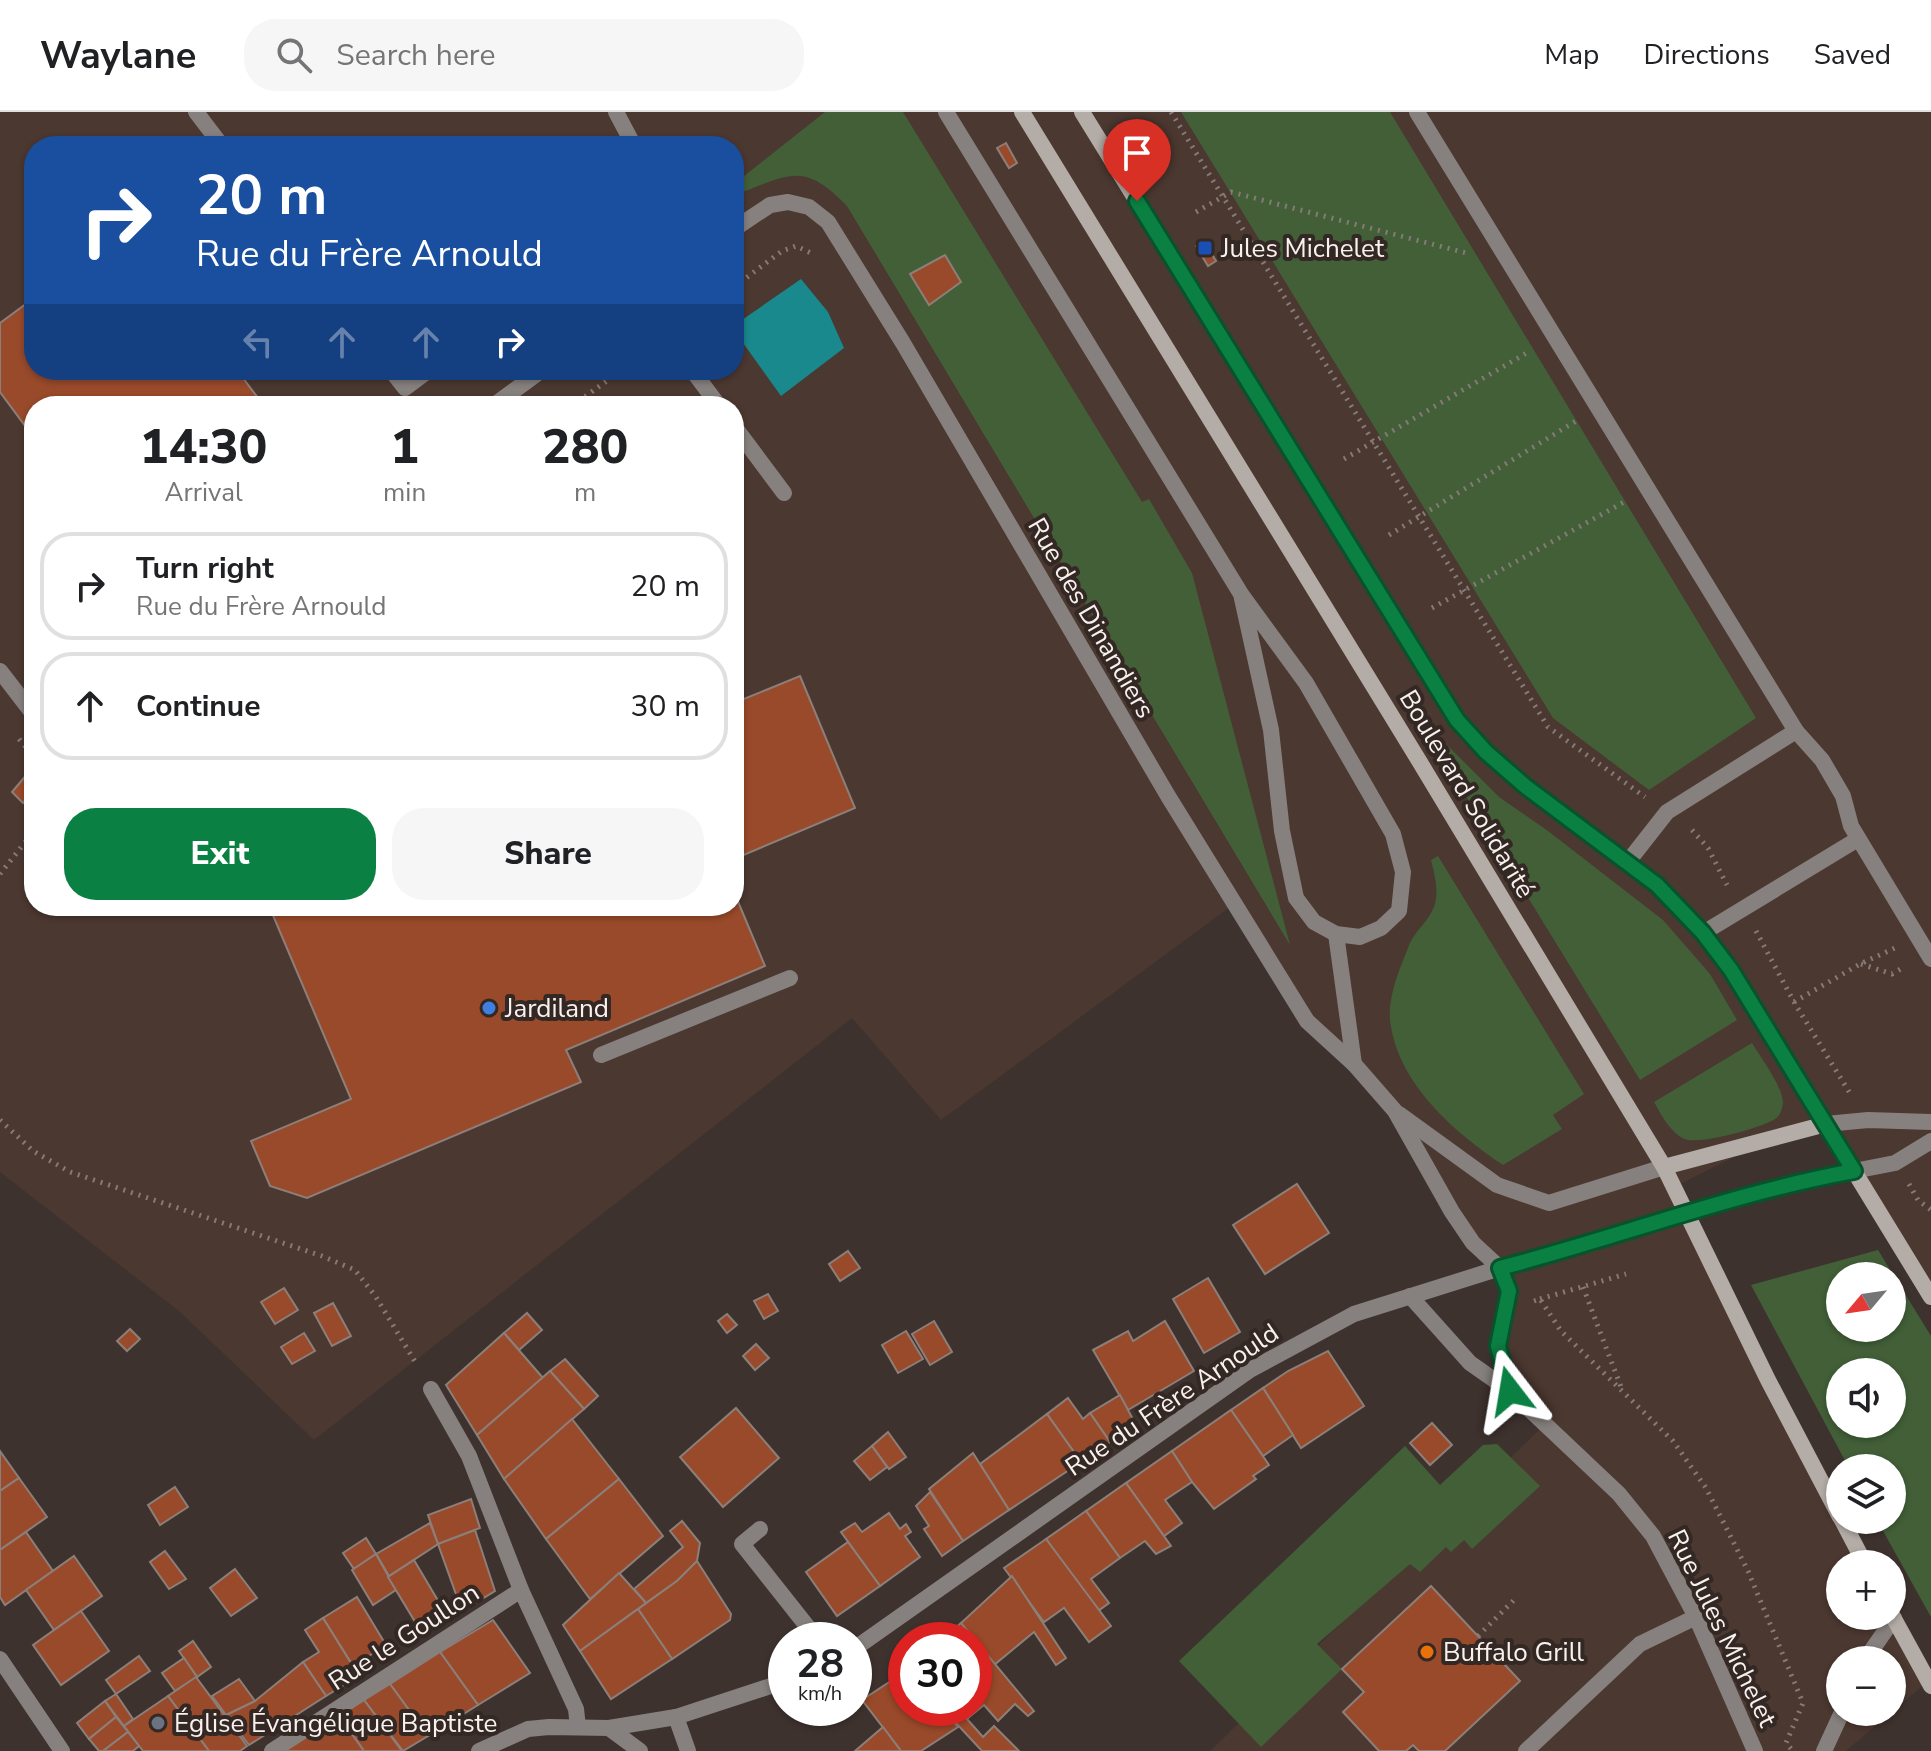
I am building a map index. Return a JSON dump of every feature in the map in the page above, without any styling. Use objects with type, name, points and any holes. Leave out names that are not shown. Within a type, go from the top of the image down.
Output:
[{"type":"main road","name":"Boulevard Solidarité","points":[[1022,112],[1664,1167],[1768,1380],[1826,1490]]},
{"type":"main road","name":"Boulevard Solidarité","points":[[1086,113],[1457,720],[1486,752],[1525,786],[1657,885],[1703,933],[1731,970],[1931,1297]]},
{"type":"main road","points":[[1664,1167],[1826,1124]]},
{"type":"main road","points":[[1687,1212],[1799,1181],[1854,1171]]},
{"type":"main road","points":[[1900,1630],[1931,1686]]},
{"type":"street","points":[[196,112],[214,136]]},
{"type":"street","points":[[616,112],[629,136]]},
{"type":"street","points":[[946,112],[1241,594],[1306,683],[1393,834],[1403,872],[1399,911],[1381,928],[1360,937],[1336,934],[1314,922],[1296,898],[1282,831],[1271,730],[1241,594]]},
{"type":"street","points":[[1417,112],[1800,736],[1822,760],[1843,796],[1858,839],[1929,956]]},
{"type":"street","name":"Rue des Dinandiers","points":[[744,222],[770,205],[788,202],[809,207],[828,222],[911,357],[1168,796],[1307,1021],[1354,1064],[1395,1111],[1452,1212],[1473,1243],[1500,1268]]},
{"type":"street","points":[[399,380],[405,388],[416,380]]},
{"type":"street","points":[[507,396],[528,380]]},
{"type":"street","points":[[744,439],[784,493]]},
{"type":"street","points":[[0,671],[24,702]]},
{"type":"street","points":[[1627,863],[1667,812],[1800,736]]},
{"type":"street","points":[[1703,933],[1858,839]]},
{"type":"street","points":[[1336,934],[1354,1064]]},
{"type":"street","points":[[601,1055],[772,988],[790,978]]},
{"type":"street","name":"Rue des Dinandiers","points":[[1395,1111],[1497,1185],[1549,1203],[1664,1167]]},
{"type":"street","points":[[1826,1124],[1868,1120],[1931,1122]]},
{"type":"street","points":[[1854,1171],[1895,1163],[1931,1141]]},
{"type":"street","name":"Rue du Frère Arnould","points":[[872,1636],[1250,1370],[1354,1314],[1500,1268],[1594,1243],[1687,1212]]},
{"type":"street","points":[[1500,1268],[1509,1291],[1498,1346],[1510,1391]]},
{"type":"street","name":"Rue Jules Michelet","points":[[1410,1296],[1470,1363],[1510,1391],[1619,1494],[1653,1536],[1696,1617],[1755,1751]]},
{"type":"street","name":"Rue le Goullon","points":[[431,1389],[469,1456],[521,1590],[576,1709],[578,1727]]},
{"type":"street","points":[[760,1529],[742,1544],[804,1622]]},
{"type":"street","name":"Rue le Goullon","points":[[272,1751],[521,1590]]},
{"type":"street","points":[[1526,1751],[1640,1644],[1696,1617]]},
{"type":"street","points":[[0,1659],[62,1751]]},
{"type":"street","points":[[479,1751],[528,1729],[609,1728],[676,1717],[768,1687]]},
{"type":"street","points":[[676,1717],[688,1751]]},
{"type":"street","points":[[1824,1751],[1836,1726]]},
{"type":"street","points":[[609,1728],[640,1751]]},
{"type":"path","points":[[1171,112],[1548,727],[1702,839],[1720,876],[1744,910],[1794,1002],[1868,1120]]},
{"type":"path","points":[[1196,212],[1231,192],[1484,258],[1500,248]]},
{"type":"path","points":[[1344,459],[1555,337]]},
{"type":"path","points":[[586,396],[608,380]]},
{"type":"path","points":[[1389,535],[1598,408]]},
{"type":"path","points":[[1432,608],[1647,488]]},
{"type":"path","points":[[0,874],[24,844]]},
{"type":"path","points":[[1794,1002],[1860,964],[1892,974],[1929,956]]},
{"type":"path","points":[[0,1120],[33,1151],[70,1172],[322,1256],[355,1270],[376,1297],[431,1389]]},
{"type":"path","points":[[1895,1163],[1918,1200],[1931,1210]]},
{"type":"path","points":[[1506,1308],[1626,1274]]},
{"type":"path","points":[[1583,1287],[1622,1392]]},
{"type":"path","points":[[1540,1299],[1561,1331],[1673,1441],[1706,1488],[1748,1571],[1803,1703],[1786,1743],[1793,1751]]},
{"type":"path","points":[[1478,1636],[1515,1599]]},
{"type":"shaded area","points":[[0,112],[1931,112],[1931,1297],[1820,1114],[1674,1187],[1826,1487],[1826,1534],[1850,1534],[1858,1550],[1826,1550],[1826,1630],[1900,1630],[1928,1681],[1906,1700],[1906,1646],[1826,1646],[1826,1726],[1875,1726],[1846,1751],[1210,1751],[1544,1425],[1510,1391],[1498,1346],[1509,1291],[1473,1243],[1395,1111],[1307,1021],[1234,904],[941,1120],[852,1018],[314,1440],[179,1311],[0,1172]]},
{"type":"green space","points":[[825,112],[903,112],[1142,502],[1149,499],[1192,573],[1290,945],[847,206],[831,191],[806,177],[782,178],[744,191],[744,176]]},
{"type":"green space","points":[[1181,112],[1390,112],[1756,718],[1649,790],[1553,718]]},
{"type":"green space","points":[[1443,741],[1499,797],[1663,920],[1710,974],[1737,1020],[1640,1080],[1435,746]]},
{"type":"green space","points":[[1438,856],[1584,1094],[1553,1115],[1562,1129],[1503,1165],[1448,1121],[1416,1085],[1395,1043],[1390,1020],[1393,990],[1403,961],[1412,939],[1434,907],[1436,887],[1431,860]]},
{"type":"green space","points":[[1752,1043],[1782,1096],[1778,1116],[1757,1127],[1716,1138],[1692,1140],[1675,1133],[1654,1102]]},
{"type":"green space","points":[[1878,1250],[1885,1262],[1834,1262]]},
{"type":"green space","points":[[1826,1264],[1826,1342],[1906,1342],[1906,1295],[1931,1336],[1931,1617],[1906,1572],[1906,1550],[1894,1550],[1885,1534],[1906,1534],[1906,1454],[1842,1454],[1833,1438],[1906,1438],[1906,1358],[1826,1358],[1826,1425],[1751,1285]]},
{"type":"green space","points":[[1497,1444],[1540,1486],[1472,1549],[1464,1540],[1451,1552],[1446,1547],[1420,1572],[1410,1564],[1317,1644],[1342,1669],[1261,1747],[1179,1661],[1405,1446],[1440,1485],[1483,1445]]},
{"type":"water","points":[[801,279],[828,312],[844,348],[781,396],[744,344],[744,319]]},
{"type":"building","points":[[1006,143],[1017,163],[1009,168],[997,148]]},
{"type":"building","points":[[1204,241],[1216,261],[1208,266],[1196,246]]},
{"type":"building","points":[[945,255],[961,282],[929,305],[910,274]]},
{"type":"building","points":[[24,305],[24,380],[244,380],[256,396],[24,396],[24,424],[0,392],[0,323]]},
{"type":"building","points":[[800,676],[855,808],[744,855],[744,699]]},
{"type":"building","points":[[24,778],[23,803],[12,792]]},
{"type":"building","name":"Jardiland","points":[[273,916],[744,916],[765,966],[566,1050],[581,1082],[307,1198],[270,1186],[251,1141],[351,1099]]},
{"type":"building","points":[[1297,1184],[1329,1233],[1265,1274],[1233,1225]]},
{"type":"building","points":[[848,1251],[860,1268],[840,1281],[829,1264]]},
{"type":"building","points":[[1208,1278],[1240,1332],[1204,1353],[1173,1299]]},
{"type":"building","points":[[284,1288],[298,1310],[275,1324],[261,1302]]},
{"type":"building","points":[[768,1294],[778,1311],[764,1319],[754,1301]]},
{"type":"building","points":[[333,1303],[351,1336],[332,1346],[314,1313]]},
{"type":"building","points":[[527,1313],[542,1330],[519,1350],[504,1333]]},
{"type":"building","points":[[727,1314],[737,1325],[727,1333],[718,1321]]},
{"type":"building","points":[[934,1321],[952,1352],[930,1365],[912,1334]]},
{"type":"building","points":[[1165,1321],[1194,1371],[1128,1410],[1093,1350],[1128,1331],[1133,1341]]},
{"type":"building","points":[[130,1329],[140,1339],[127,1351],[117,1341]]},
{"type":"building","points":[[906,1331],[923,1359],[898,1373],[882,1345]]},
{"type":"building","points":[[304,1333],[315,1351],[292,1364],[281,1347]]},
{"type":"building","points":[[504,1333],[543,1378],[477,1435],[446,1385]]},
{"type":"building","points":[[756,1344],[769,1358],[755,1370],[743,1356]]},
{"type":"building","points":[[1328,1351],[1364,1406],[1301,1448],[1263,1388],[1288,1371]]},
{"type":"building","points":[[565,1359],[598,1396],[584,1409],[550,1371]]},
{"type":"building","points":[[550,1371],[584,1409],[504,1479],[477,1435]]},
{"type":"building","points":[[1263,1388],[1293,1435],[1263,1456],[1231,1410]]},
{"type":"building","points":[[1120,1395],[1136,1425],[1110,1442],[1090,1413]]},
{"type":"building","points":[[1068,1398],[1083,1419],[1090,1413],[1110,1442],[1081,1462],[1047,1414]]},
{"type":"building","points":[[736,1408],[779,1458],[723,1507],[680,1457]]},
{"type":"building","points":[[1231,1410],[1269,1465],[1253,1476],[1256,1479],[1214,1509],[1172,1451]]},
{"type":"building","points":[[1047,1414],[1081,1462],[1009,1510],[980,1464]]},
{"type":"building","points":[[572,1419],[619,1479],[546,1539],[504,1479]]},
{"type":"building","points":[[1432,1423],[1452,1445],[1430,1465],[1410,1443]]},
{"type":"building","points":[[888,1432],[906,1457],[889,1469],[872,1446]]},
{"type":"building","points":[[872,1446],[887,1467],[870,1480],[854,1461]]},
{"type":"building","points":[[0,1451],[19,1478],[0,1491]]},
{"type":"building","points":[[1172,1451],[1192,1482],[1165,1500],[1182,1523],[1164,1536],[1126,1483]]},
{"type":"building","points":[[973,1453],[1009,1510],[963,1541],[929,1489]]},
{"type":"building","points":[[19,1478],[47,1517],[0,1550],[0,1491]]},
{"type":"building","points":[[619,1479],[663,1536],[590,1599],[546,1539]]},
{"type":"building","points":[[1126,1483],[1171,1546],[1156,1554],[1145,1541],[1120,1558],[1086,1511]]},
{"type":"building","points":[[175,1487],[188,1507],[160,1525],[148,1505]]},
{"type":"building","points":[[930,1492],[963,1541],[942,1556],[924,1529],[929,1526],[916,1506]]},
{"type":"building","points":[[471,1499],[480,1528],[438,1544],[428,1515]]},
{"type":"building","points":[[1086,1511],[1120,1558],[1091,1579],[1109,1603],[1098,1611],[1046,1539]]},
{"type":"building","points":[[889,1513],[900,1529],[906,1524],[911,1532],[905,1536],[920,1557],[880,1586],[841,1532],[855,1523],[862,1532]]},
{"type":"building","points":[[682,1521],[700,1543],[697,1561],[677,1581],[646,1603],[634,1589],[683,1547],[670,1531]]},
{"type":"building","points":[[430,1523],[438,1544],[389,1576],[376,1554]]},
{"type":"building","points":[[475,1530],[495,1591],[462,1611],[438,1544]]},
{"type":"building","points":[[26,1532],[53,1571],[5,1605],[0,1597],[0,1550]]},
{"type":"building","points":[[366,1538],[376,1554],[354,1569],[343,1553]]},
{"type":"building","points":[[1046,1539],[1111,1626],[1089,1642],[1064,1608],[1044,1622],[1004,1568]]},
{"type":"building","points":[[848,1542],[880,1586],[837,1616],[806,1572]]},
{"type":"building","points":[[165,1551],[186,1579],[169,1589],[150,1562]]},
{"type":"building","points":[[376,1554],[396,1590],[373,1605],[352,1570]]},
{"type":"building","points":[[74,1556],[102,1596],[54,1630],[26,1590]]},
{"type":"building","points":[[414,1560],[443,1609],[417,1625],[388,1577]]},
{"type":"building","points":[[697,1561],[731,1614],[730,1620],[672,1659],[638,1609],[677,1581]]},
{"type":"building","points":[[235,1569],[257,1598],[231,1616],[210,1588]]},
{"type":"building","points":[[619,1573],[646,1603],[580,1651],[563,1625]]},
{"type":"building","points":[[1012,1576],[1066,1658],[1056,1665],[1034,1632],[994,1665],[992,1622],[962,1622]]},
{"type":"building","name":"Buffalo Grill","points":[[1431,1586],[1520,1681],[1445,1751],[1419,1751],[1413,1745],[1406,1751],[1379,1751],[1343,1712],[1364,1692],[1342,1669]]},
{"type":"building","points":[[357,1597],[386,1645],[353,1666],[323,1618]]},
{"type":"building","points":[[638,1609],[672,1659],[611,1699],[580,1651]]},
{"type":"building","points":[[81,1611],[109,1651],[61,1685],[33,1645]]},
{"type":"building","points":[[323,1618],[359,1676],[326,1696],[303,1662],[319,1652],[305,1630]]},
{"type":"building","points":[[493,1620],[530,1673],[478,1705],[440,1652]]},
{"type":"building","points":[[193,1641],[211,1667],[197,1677],[179,1651]]},
{"type":"building","points":[[440,1652],[478,1705],[428,1736],[390,1684]]},
{"type":"building","points":[[139,1656],[150,1671],[116,1694],[106,1680]]},
{"type":"building","points":[[184,1658],[197,1677],[175,1691],[162,1673]]},
{"type":"building","points":[[992,1660],[1034,1711],[1028,1716],[1015,1704],[998,1721],[992,1714]]},
{"type":"building","points":[[303,1662],[326,1696],[249,1745],[226,1715],[255,1701]]},
{"type":"building","points":[[196,1677],[247,1746],[240,1751],[209,1751],[168,1696]]},
{"type":"building","points":[[239,1679],[255,1701],[226,1715],[212,1696]]},
{"type":"building","points":[[888,1683],[888,1726],[958,1727],[921,1751],[901,1751],[872,1713],[872,1693]]},
{"type":"building","points":[[390,1684],[428,1736],[403,1751],[364,1700]]},
{"type":"building","points":[[116,1694],[133,1719],[124,1726],[105,1701]]},
{"type":"building","name":"Église Évangélique Baptiste","points":[[168,1696],[209,1751],[143,1751],[124,1726]]},
{"type":"building","points":[[364,1700],[402,1751],[364,1751],[339,1716]]},
{"type":"building","points":[[105,1701],[116,1717],[89,1739],[77,1723]]},
{"type":"building","points":[[339,1716],[364,1751],[284,1751]]},
{"type":"building","points":[[116,1717],[128,1732],[99,1751],[89,1739]]},
{"type":"building","points":[[959,1726],[973,1726],[983,1737],[994,1726],[1019,1751],[982,1751]]},
{"type":"building","points":[[883,1727],[901,1751],[855,1751]]},
{"type":"building","points":[[128,1732],[139,1746],[133,1751],[103,1751]]},
{"type":"place","name":"Jules Michelet","points":[[1205,248]]},
{"type":"place","name":"Jardiland","points":[[489,1008]]},
{"type":"place","name":"Buffalo Grill","points":[[1427,1652]]},
{"type":"place","name":"Église Évangélique Baptiste","points":[[158,1723]]},
{"type":"route","points":[[1137,201],[1457,720],[1486,752],[1525,786],[1657,885],[1703,933],[1731,970],[1854,1171],[1799,1181],[1500,1268],[1509,1291],[1498,1346],[1510,1391]]}]
